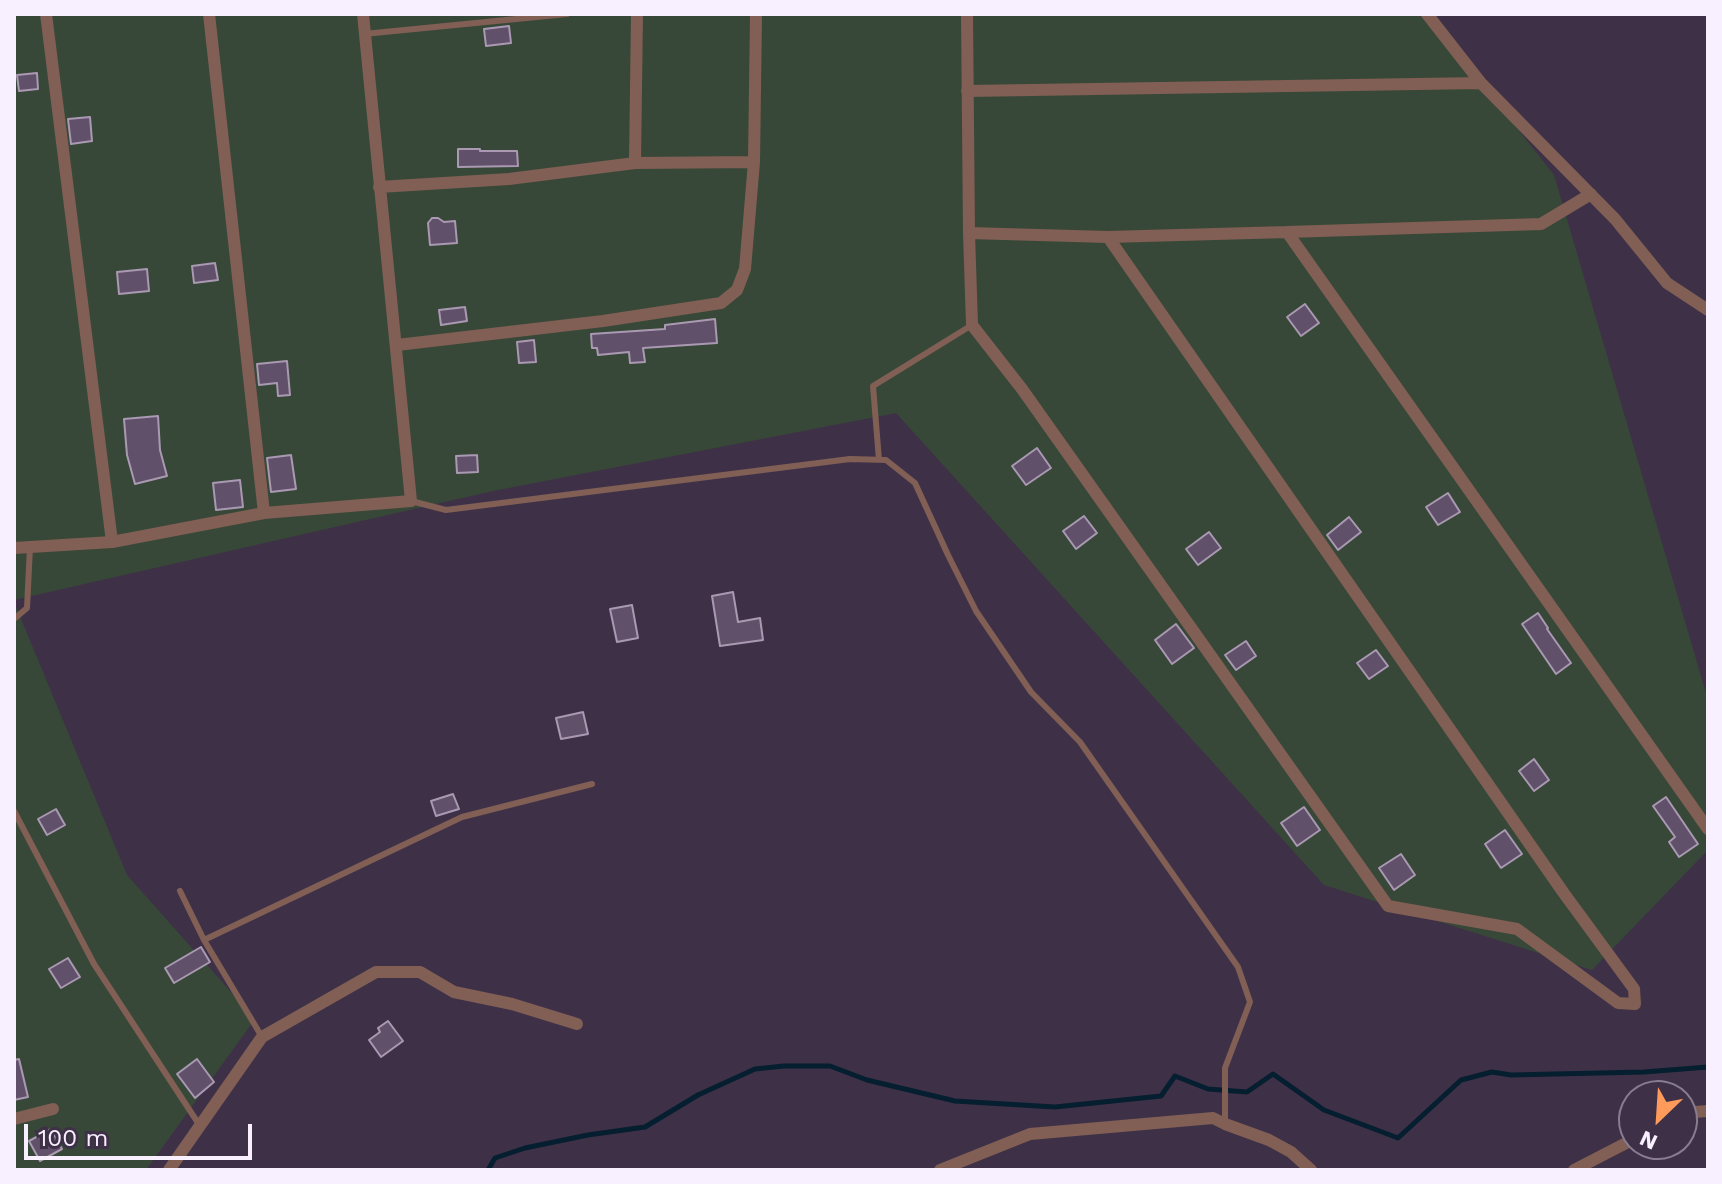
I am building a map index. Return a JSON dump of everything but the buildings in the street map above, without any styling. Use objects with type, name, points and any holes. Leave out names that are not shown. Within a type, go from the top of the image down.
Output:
[{"type":"street","points":[[46,14],[112,542]]},
{"type":"street","points":[[209,14],[264,513]]},
{"type":"street","points":[[14,548],[112,542],[264,513],[411,501],[363,14]]},
{"type":"street","points":[[635,163],[637,14]]},
{"type":"street","points":[[397,345],[603,321],[721,303],[737,290],[745,269],[754,162],[756,14]]},
{"type":"street","points":[[967,14],[972,325],[1031,401],[1388,906],[1517,929],[1618,1003],[1635,1004],[1634,989],[1108,237]]},
{"type":"street","points":[[1427,14],[1481,83],[1615,219],[1667,283],[1708,310]]},
{"type":"street","points":[[967,91],[1481,83]]},
{"type":"street","points":[[379,187],[509,179],[635,163],[754,162]]},
{"type":"street","points":[[969,233],[1108,237],[1541,224],[1591,194]]},
{"type":"street","points":[[1287,232],[1708,829]]},
{"type":"street","points":[[169,1170],[262,1037],[376,972],[420,972],[454,992],[512,1004],[577,1024]]},
{"type":"street","points":[[14,1119],[53,1109]]},
{"type":"street","points":[[940,1170],[1030,1134],[1213,1118],[1269,1140],[1291,1152],[1311,1170]]},
{"type":"street","points":[[1574,1170],[1618,1147]]},
{"type":"lane","points":[[364,34],[567,14]]},
{"type":"lane","points":[[879,460],[873,386],[972,325]]},
{"type":"lane","points":[[411,501],[446,510],[850,459],[886,460],[915,483],[976,611],[1031,692],[1080,742],[1238,967],[1250,1002],[1225,1068],[1225,1124]]},
{"type":"lane","points":[[14,619],[27,608],[30,547]]},
{"type":"lane","points":[[204,940],[462,817],[592,784]]},
{"type":"lane","points":[[14,811],[94,964],[200,1126]]},
{"type":"lane","points":[[180,891],[204,940],[262,1037]]},
{"type":"green space","points":[[14,14],[1427,14],[1554,175],[1708,700],[1708,850],[1592,970],[1324,885],[896,413],[493,491],[14,600]]},
{"type":"green space","points":[[14,602],[127,875],[255,1019],[146,1170],[14,1170]]},
{"type":"waterway","points":[[488,1170],[495,1158],[525,1148],[645,1127],[698,1095],[755,1069],[784,1066],[830,1066],[867,1080],[955,1101],[1055,1107],[1161,1096],[1175,1076],[1208,1089],[1247,1092],[1273,1074],[1324,1110],[1398,1138],[1461,1080],[1492,1072],[1511,1075],[1644,1072],[1708,1067]]}]
